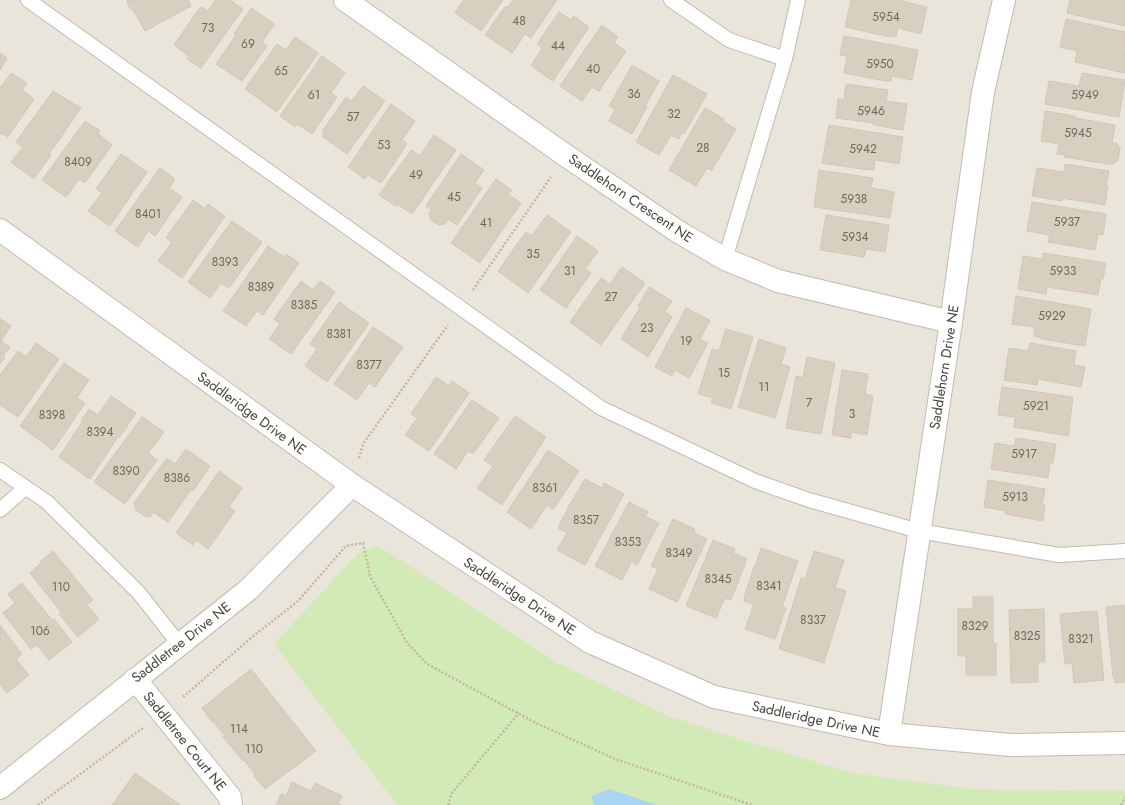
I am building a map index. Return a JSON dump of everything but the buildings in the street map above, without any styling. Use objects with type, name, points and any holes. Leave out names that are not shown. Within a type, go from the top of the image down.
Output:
[{"type":"street","name":"Saddlehorn Crescent NE","points":[[345,0],[565,155],[677,231],[725,259],[778,281],[951,322]]},
{"type":"street","name":"Saddlehorn Drive NE","points":[[889,734],[951,322],[983,92],[1004,0]]},
{"type":"street","name":"Saddleridge Drive NE","points":[[0,230],[352,485],[590,642],[714,697],[889,734],[1010,745],[1125,744]]},
{"type":"street","name":"Saddletree Drive NE","points":[[0,788],[135,678],[248,590],[352,485]]},
{"type":"street","name":"Saddletree Court NE","points":[[135,678],[230,797],[231,805]]},
{"type":"lane","points":[[28,0],[601,408],[756,481],[809,500],[919,531],[1059,555],[1125,551]]},
{"type":"lane","points":[[671,0],[729,40],[785,58]]},
{"type":"lane","points":[[725,259],[785,58],[798,0]]},
{"type":"lane","points":[[0,470],[47,502],[139,593],[179,644]]},
{"type":"lane","points":[[0,510],[25,488]]},
{"type":"path","points":[[38,805],[97,760],[163,714],[252,638],[297,602],[346,546],[363,543],[370,576],[407,643],[427,664],[519,714],[615,759],[752,805]]},
{"type":"path","points":[[448,805],[452,793],[519,714]]},
{"type":"path","points":[[1121,805],[1125,797]]},
{"type":"shaded area","points":[[0,0],[1125,0],[1125,805],[0,805]]},
{"type":"green space","points":[[377,545],[558,663],[666,715],[852,773],[971,789],[1063,791],[1125,790],[1125,805],[397,805],[274,644],[358,553]]},
{"type":"water","points":[[610,789],[657,805],[594,805],[591,796]]}]
